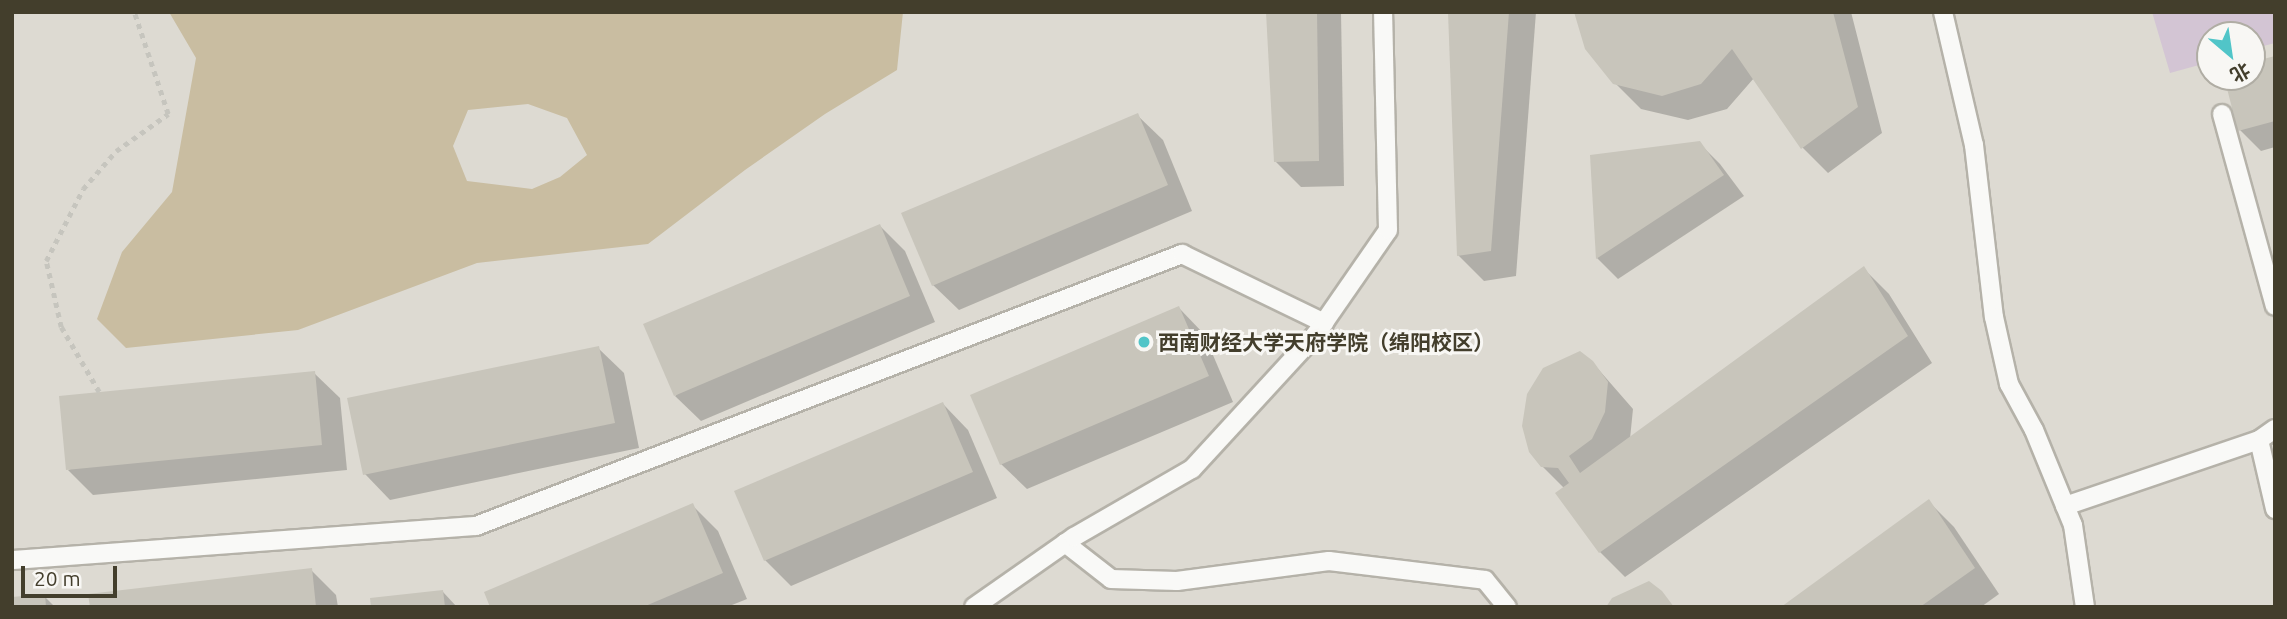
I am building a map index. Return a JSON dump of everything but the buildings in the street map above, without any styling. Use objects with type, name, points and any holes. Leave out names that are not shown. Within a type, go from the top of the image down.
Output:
[{"type":"lane","points":[[974,607],[1065,543],[1192,469],[1324,323],[1388,230],[1383,12]]},
{"type":"lane","points":[[1943,12],[1974,145],[1994,317],[2009,384],[2034,430],[2073,525],[2085,607]]},
{"type":"lane","points":[[2222,114],[2275,306]]},
{"type":"lane","points":[[12,560],[476,526],[1182,254],[1324,323]]},
{"type":"lane","points":[[2065,506],[2259,440],[2275,429]]},
{"type":"lane","points":[[2259,440],[2275,509]]},
{"type":"lane","points":[[1065,543],[1111,579],[1177,581],[1329,561],[1485,580],[1507,607]]},
{"type":"path","points":[[99,392],[61,327],[47,261],[83,189],[116,151],[169,114],[134,12]]},
{"type":"shaded area","name":"西南财经大学天府学院（绵阳校区）","points":[[12,12],[2275,12],[2275,607],[12,607]]},
{"type":"shaded area","points":[[169,12],[903,12],[897,70],[825,114],[745,170],[648,244],[477,263],[298,330],[126,348],[97,319],[122,252],[172,192],[196,58]],"holes":[[[528,104],[567,118],[587,155],[560,177],[532,189],[467,181],[453,146],[468,110]]]},
{"type":"shaded area","points":[[2152,12],[2275,12],[2275,43],[2266,45],[2266,21],[2196,21],[2196,66],[2170,73]]},
{"type":"place","name":"西南财经大学天府学院（绵阳校区）","points":[[1144,342]]}]
